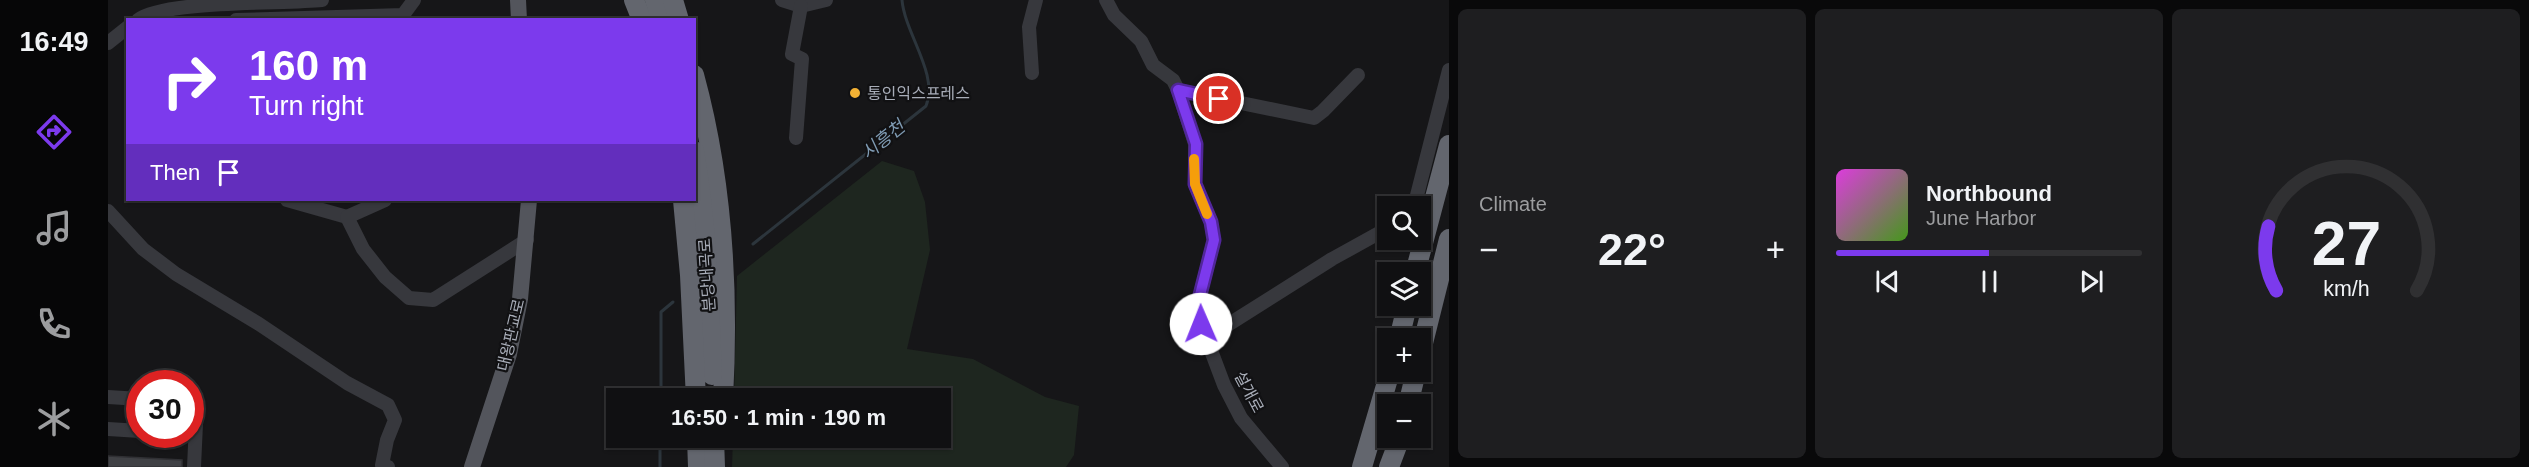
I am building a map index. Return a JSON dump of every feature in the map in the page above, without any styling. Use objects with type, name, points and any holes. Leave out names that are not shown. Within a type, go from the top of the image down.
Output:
[{"type":"highway","points":[[634,0],[641,18]]},
{"type":"highway","points":[[655,0],[661,18]]},
{"type":"highway","points":[[673,0],[678,18]]},
{"type":"highway","points":[[696,85],[718,197],[724,241],[723,388]]},
{"type":"highway","points":[[1418,262],[1449,145]]},
{"type":"highway","name":"분당내곡로","points":[[696,163],[708,284],[713,388]]},
{"type":"highway","name":"분당내곡로","points":[[683,201],[690,275],[695,388]]},
{"type":"highway","points":[[1427,328],[1449,239]]},
{"type":"highway","points":[[1362,467],[1387,382]]},
{"type":"highway","points":[[697,448],[698,467]]},
{"type":"highway","points":[[714,448],[715,467]]},
{"type":"highway","points":[[1389,467],[1396,448]]},
{"type":"main road","points":[[518,0],[519,18]]},
{"type":"main road","name":"대왕판교로","points":[[473,466],[510,354],[520,299],[529,201]]},
{"type":"street","points":[[141,18],[147,13],[244,2],[293,3],[322,0]]},
{"type":"street","points":[[351,18],[403,15],[414,0]]},
{"type":"street","points":[[782,0],[801,6],[826,0]]},
{"type":"street","points":[[1032,74],[1029,27],[1036,0]]},
{"type":"street","name":"설개로","points":[[1106,0],[1114,15],[1141,41],[1154,65],[1173,80],[1178,90],[1196,144],[1195,184],[1211,222],[1214,240],[1200,295],[1201,324],[1224,385],[1241,418],[1282,467]]},
{"type":"street","points":[[796,138],[802,59],[792,54],[801,6]]},
{"type":"street","points":[[108,43],[126,29]]},
{"type":"street","points":[[1417,196],[1449,70]]},
{"type":"street","points":[[1178,90],[1314,118],[1358,75]]},
{"type":"street","points":[[290,201],[347,218],[384,201]]},
{"type":"street","points":[[110,217],[143,249],[176,274],[260,324],[347,383],[388,405],[395,420],[387,440],[382,465],[388,467]]},
{"type":"street","points":[[347,218],[363,249],[385,277],[409,298],[433,300],[527,240]]},
{"type":"street","points":[[1207,338],[1332,259],[1377,234]]},
{"type":"street","points":[[108,397],[126,398]]},
{"type":"street","points":[[108,429],[126,430]]},
{"type":"street","points":[[193,448],[194,467]]},
{"type":"shaded area","points":[[882,161],[914,171],[925,202],[930,250],[907,349],[973,359],[1045,397],[1079,406],[1074,455],[1066,467],[732,467],[733,448],[951,448],[951,388],[734,388],[737,276]]},
{"type":"building","points":[[108,456],[182,460],[182,467],[108,467]]},
{"type":"waterway","name":"시흥천","points":[[753,244],[926,106],[929,94],[925,67],[904,13],[902,0]]},
{"type":"waterway","name":"시흥천","points":[[661,388],[661,312],[673,302]]},
{"type":"waterway","name":"시흥천","points":[[660,448],[660,467]]},
{"type":"slow traffic","points":[[1194,159],[1195,184],[1207,214]]},
{"type":"place","name":"통인익스프레스","points":[[855,93]]},
{"type":"route","points":[[1201,324],[1200,295],[1214,240],[1211,222],[1195,184],[1196,144],[1178,90],[1219,99]]}]
